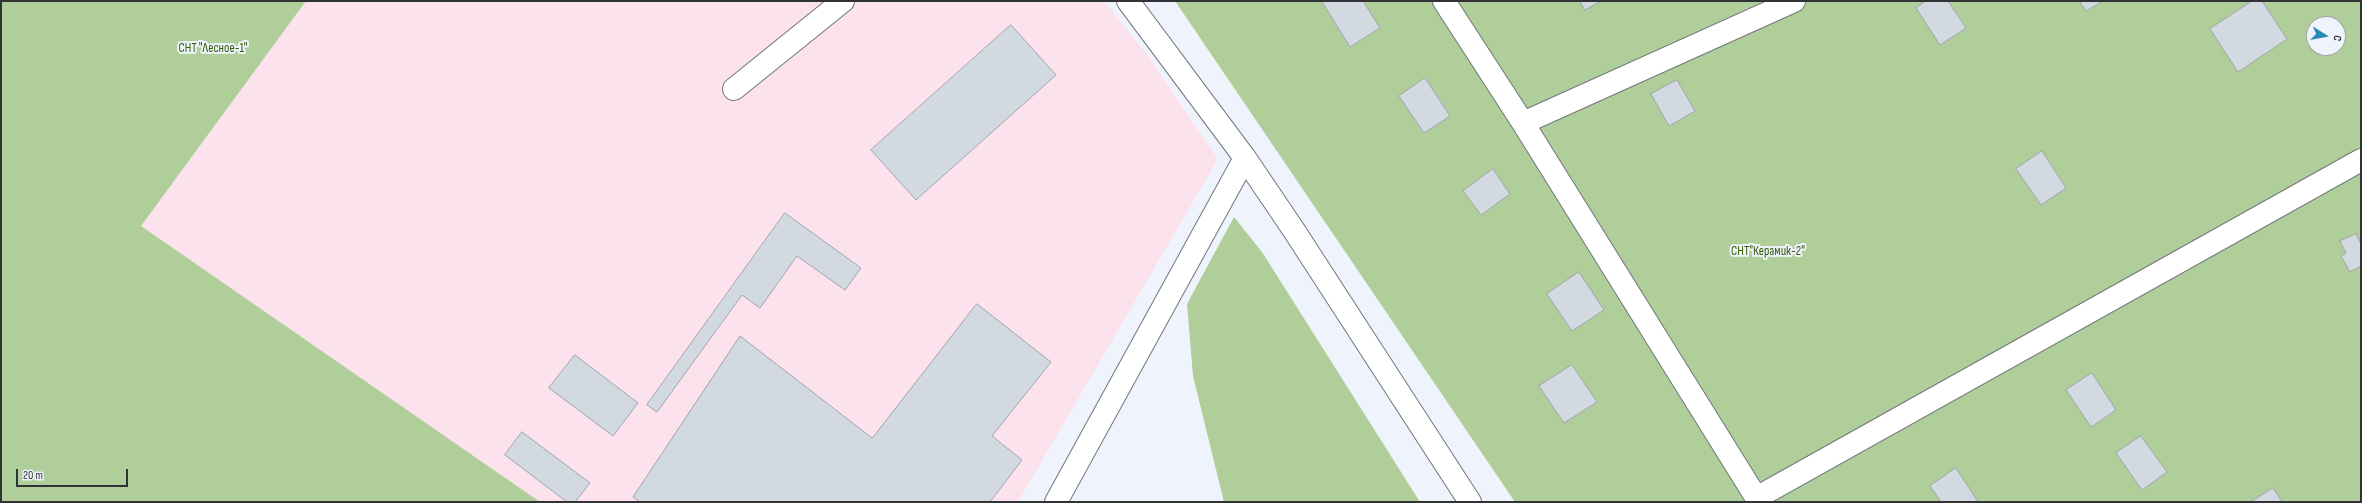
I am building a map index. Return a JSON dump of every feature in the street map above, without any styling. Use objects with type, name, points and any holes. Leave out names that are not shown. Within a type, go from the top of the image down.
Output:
[{"type":"street","points":[[734,89],[843,1]]},
{"type":"street","points":[[1128,1],[1245,158],[1295,232],[1470,502]]},
{"type":"street","points":[[1444,1],[1523,123],[1757,500],[2361,160]]},
{"type":"street","points":[[1523,123],[1794,1]]},
{"type":"street","points":[[1056,502],[1245,158]]},
{"type":"shaded area","points":[[306,1],[1104,1],[1146,53],[1218,159],[1018,502],[1,502],[1,129],[141,226]]},
{"type":"green space","name":"СНТ \"Лесное-1\"","points":[[1,1],[306,1],[141,226],[540,502],[1,502]]},
{"type":"green space","name":"СНТ\"Керамик-2\"","points":[[1175,1],[2361,1],[2361,502],[1515,502]]},
{"type":"green space","points":[[1234,217],[1262,252],[1420,502],[1224,502],[1193,376],[1187,304]]},
{"type":"building","points":[[1363,1],[1380,28],[1350,47],[1322,2]]},
{"type":"building","points":[[1580,1],[1601,1],[1585,10]]},
{"type":"building","points":[[1926,1],[1948,1],[1966,28],[1940,45],[1916,8]]},
{"type":"building","points":[[2080,1],[2103,1],[2086,11]]},
{"type":"building","points":[[2252,1],[2262,1],[2287,39],[2238,72],[2210,29]]},
{"type":"building","points":[[1011,25],[1056,75],[916,200],[871,150]]},
{"type":"building","points":[[1425,78],[1450,116],[1424,133],[1399,96]]},
{"type":"building","points":[[1677,80],[1695,111],[1669,126],[1651,94]]},
{"type":"building","points":[[2042,151],[2066,188],[2041,205],[2016,169]]},
{"type":"building","points":[[1493,169],[1510,194],[1481,215],[1463,191]]},
{"type":"building","points":[[785,213],[861,268],[845,290],[797,256],[760,308],[742,295],[657,412],[647,405]]},
{"type":"building","points":[[2356,234],[2361,244],[2361,266],[2350,272],[2341,256],[2346,253],[2340,241]]},
{"type":"building","points":[[1579,272],[1604,310],[1572,331],[1547,294]]},
{"type":"building","points":[[977,304],[1051,362],[992,436],[1022,460],[990,502],[640,502],[633,497],[740,336],[872,438]]},
{"type":"building","points":[[575,355],[638,403],[613,436],[549,388]]},
{"type":"building","points":[[1572,365],[1597,402],[1564,423],[1539,386]]},
{"type":"building","points":[[2092,373],[2116,410],[2091,427],[2066,390]]},
{"type":"building","points":[[522,432],[590,483],[575,502],[567,502],[505,455]]},
{"type":"building","points":[[2141,436],[2167,472],[2142,490],[2116,453]]},
{"type":"building","points":[[1956,468],[1978,502],[1941,502],[1930,486]]},
{"type":"building","points":[[2273,488],[2282,502],[2251,502]]}]
